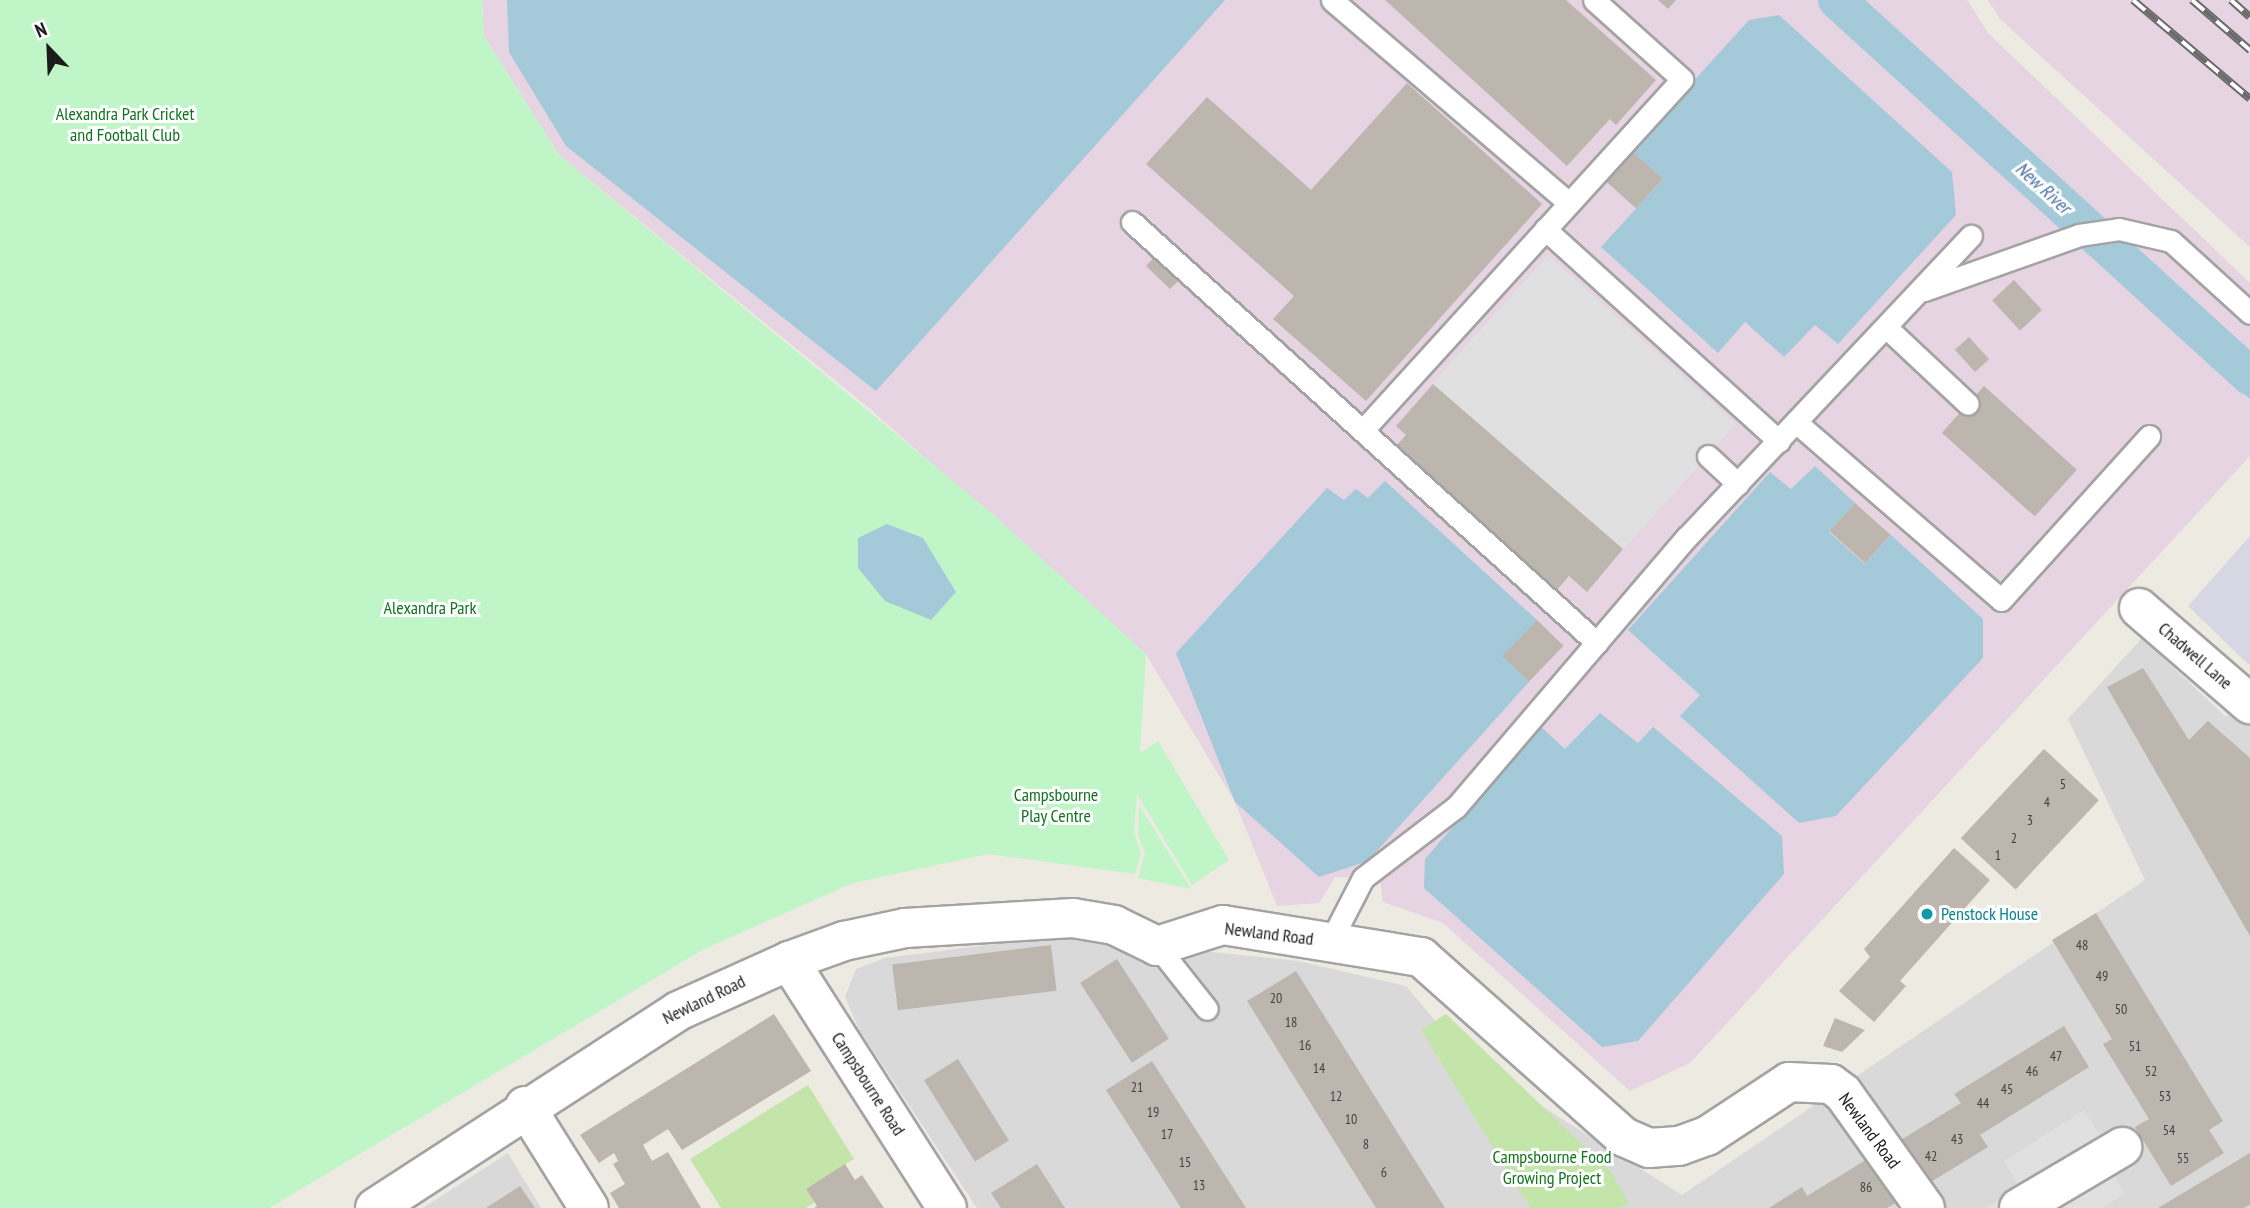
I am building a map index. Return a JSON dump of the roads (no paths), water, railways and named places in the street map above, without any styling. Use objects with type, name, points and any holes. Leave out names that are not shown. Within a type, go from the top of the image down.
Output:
[{"type":"street","name":"Chadwell Lane","points":[[2139,608],[2250,704]]},
{"type":"street","name":"Newland Road","points":[[375,1208],[525,1106],[678,1011],[789,961],[905,928],[1073,918],[1114,925],[1157,946],[1223,925],[1421,957],[1624,1137],[1649,1148],[1679,1146],[1707,1136],[1789,1082],[1830,1084],[1843,1093],[1925,1208]]},
{"type":"street","name":"Campsbourne Road","points":[[789,961],[947,1208]]},
{"type":"street","points":[[525,1106],[589,1208]]},
{"type":"street","points":[[2019,1208],[2122,1147]]},
{"type":"lane","points":[[1332,0],[1569,203]]},
{"type":"lane","points":[[1363,430],[1682,79],[1594,0]]},
{"type":"lane","points":[[1132,222],[1597,642]]},
{"type":"lane","points":[[1545,229],[1572,265],[1779,442]]},
{"type":"lane","points":[[1922,291],[2057,243],[2119,229],[2171,241],[2250,313]]},
{"type":"lane","points":[[1330,942],[1363,878],[1456,807],[1597,642],[1738,484],[1971,236]]},
{"type":"lane","points":[[1886,327],[1968,404]]},
{"type":"lane","points":[[1797,423],[2001,600],[2149,436]]},
{"type":"lane","points":[[1708,456],[1738,484]]},
{"type":"lane","points":[[1157,946],[1207,1009]]},
{"type":"water","points":[[507,0],[1225,0],[876,391],[566,146],[509,52]]},
{"type":"water","points":[[1779,15],[1952,172],[1956,215],[1838,344],[1815,325],[1784,357],[1745,322],[1718,353],[1601,247],[1663,179],[1631,150],[1749,20]]},
{"type":"water","points":[[2117,259],[2133,272],[2144,262],[2250,354],[2250,399],[2107,271]]},
{"type":"water","points":[[1815,466],[1855,503],[1829,532],[1865,564],[1891,535],[1983,619],[1983,658],[1836,816],[1799,823],[1680,716],[1700,695],[1628,630],[1770,472],[1791,489]]},
{"type":"water","points":[[1385,481],[1537,620],[1503,656],[1529,682],[1368,861],[1319,877],[1235,802],[1176,653],[1327,488],[1344,500],[1356,489],[1368,498]]},
{"type":"water","points":[[887,524],[923,538],[956,592],[931,620],[885,601],[858,568],[858,538]]},
{"type":"water","points":[[1600,713],[1638,743],[1653,727],[1782,836],[1784,874],[1638,1041],[1602,1047],[1424,888],[1425,859],[1540,726],[1565,749]]},
{"type":"waterway","name":"New River","points":[[1837,0],[2250,376]]},
{"type":"railway","points":[[2133,0],[2250,99]]},
{"type":"railway","points":[[2192,0],[2250,50]]},
{"type":"railway","points":[[2231,0],[2250,17]]},
{"type":"place","name":"Penstock House","points":[[1927,914]]},
{"type":"park label","name":"Alexandra Park Cricket and Football Club","points":[[125,125]]},
{"type":"park label","name":"Alexandra Park","points":[[430,608]]},
{"type":"park label","name":"Campsbourne Play Centre","points":[[1056,806]]},
{"type":"park label","name":"Campsbourne Food Growing Project","points":[[1552,1168]]}]
